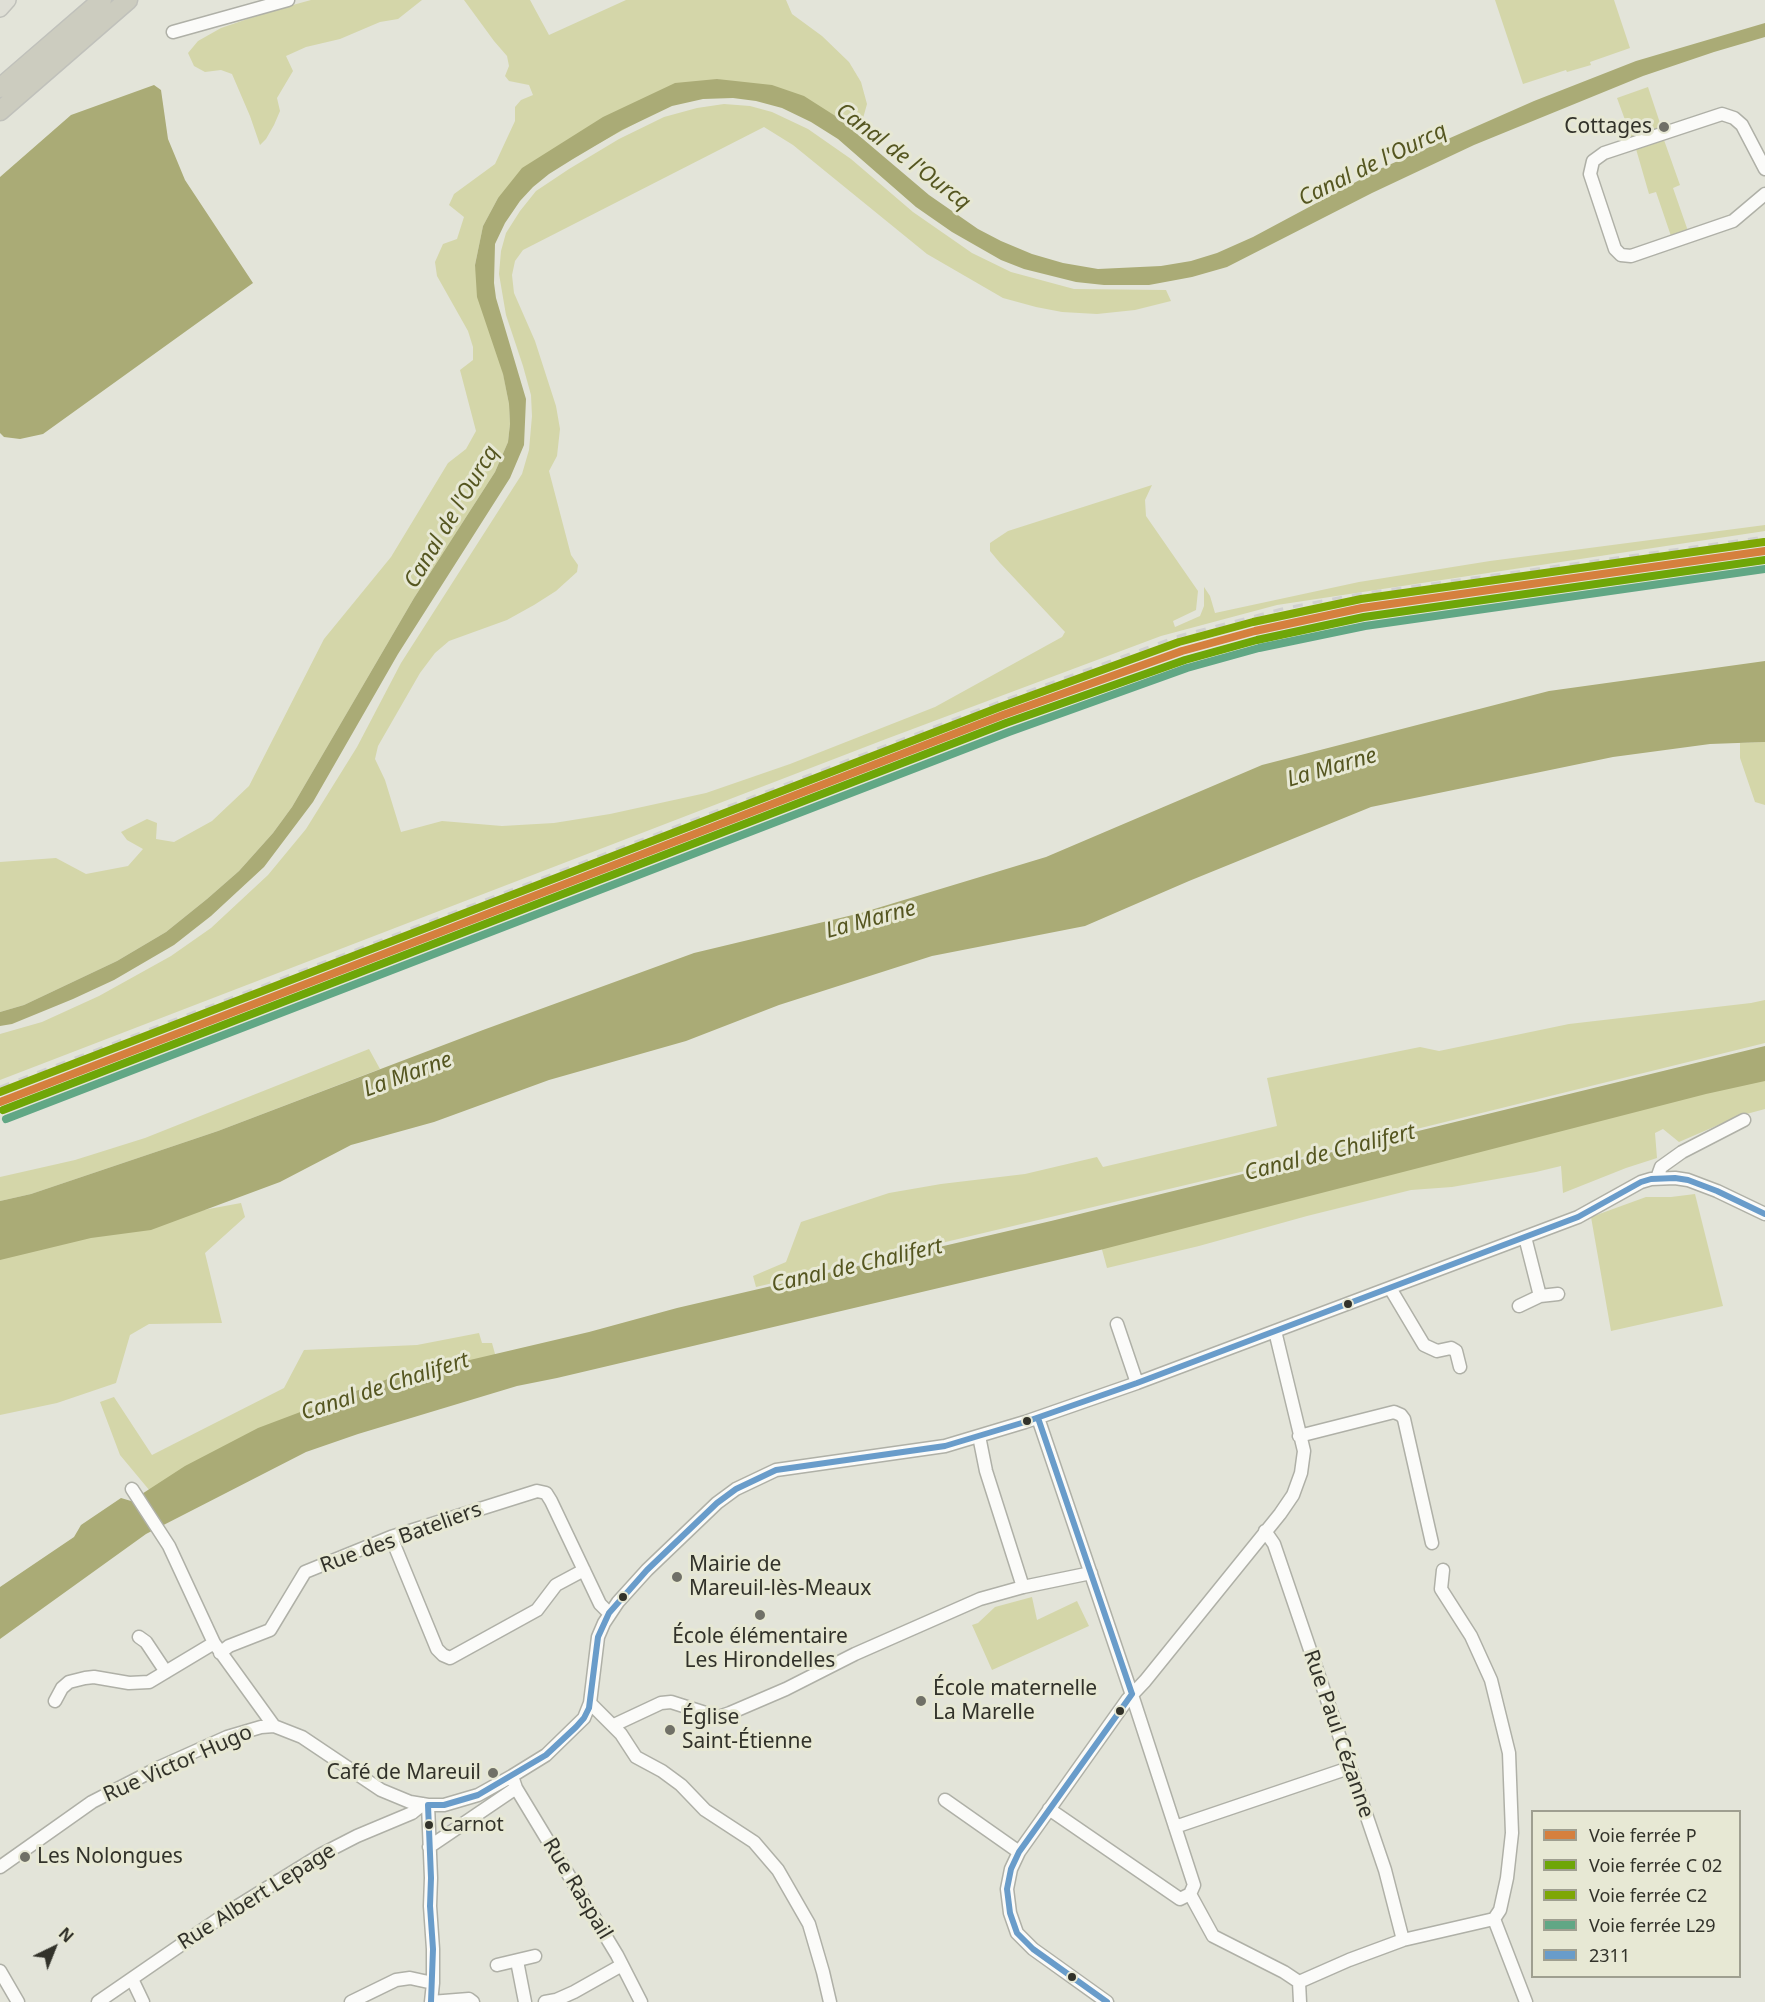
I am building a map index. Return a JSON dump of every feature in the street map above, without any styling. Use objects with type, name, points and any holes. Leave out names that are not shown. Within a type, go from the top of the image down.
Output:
[{"type":"highway","points":[[0,88],[102,0]]},
{"type":"highway","points":[[0,111],[128,0]]},
{"type":"main road","points":[[0,9],[8,0]]},
{"type":"street","points":[[173,32],[288,0]]},
{"type":"street","points":[[1765,169],[1742,125],[1734,118],[1722,114],[1604,153],[1593,161],[1590,174],[1615,249],[1621,255],[1631,256],[1733,221],[1765,194]]},
{"type":"street","points":[[1657,1178],[1661,1167],[1682,1152],[1744,1119]]},
{"type":"street","points":[[429,1847],[514,1782],[584,1718],[590,1702],[598,1637],[609,1613],[661,1557],[717,1503],[736,1490],[776,1470],[945,1446],[1038,1418],[1578,1217],[1641,1182],[1657,1178],[1688,1180],[1765,1214]]},
{"type":"street","points":[[1525,1237],[1540,1296]]},
{"type":"street","points":[[1390,1288],[1424,1345],[1437,1351],[1451,1348],[1456,1352],[1460,1367]]},
{"type":"street","points":[[1519,1306],[1540,1296],[1558,1294]]},
{"type":"street","points":[[1117,1324],[1137,1383]]},
{"type":"street","points":[[1107,2002],[1033,1949],[1017,1933],[1010,1913],[1007,1889],[1011,1869],[1019,1852],[1132,1694],[1145,1681],[1293,1495],[1301,1473],[1304,1451],[1275,1331]]},
{"type":"street","points":[[1299,1436],[1394,1412],[1401,1415],[1404,1419],[1432,1544]]},
{"type":"street","points":[[1038,1418],[1194,1885],[1190,1894],[1180,1899],[1049,1809]]},
{"type":"street","points":[[979,1436],[986,1471],[1023,1587]]},
{"type":"street","points":[[132,1489],[165,1539],[217,1648],[274,1726]]},
{"type":"street","name":"Rue des Bateliers","points":[[55,1701],[62,1688],[69,1682],[94,1677],[129,1683],[149,1682],[217,1648],[229,1646],[270,1630],[305,1572],[391,1537],[537,1491],[546,1493],[551,1501],[584,1570]]},
{"type":"street","name":"Rue Paul Cézanne","points":[[1265,1531],[1274,1544],[1385,1870],[1403,1940]]},
{"type":"street","points":[[391,1537],[437,1649],[450,1658],[537,1610],[556,1585],[584,1570],[600,1604],[609,1613]]},
{"type":"street","points":[[1299,1982],[1403,1940],[1494,1919],[1500,1910],[1512,1833],[1509,1753],[1491,1680],[1471,1636],[1441,1589],[1443,1570]]},
{"type":"street","points":[[614,1725],[661,1703],[671,1702],[718,1717],[786,1689],[855,1654],[959,1608],[1023,1587],[1091,1573]]},
{"type":"street","points":[[140,1637],[146,1642],[166,1672]]},
{"type":"street","points":[[590,1702],[614,1725],[636,1757],[662,1771],[681,1785],[705,1810],[754,1842],[778,1870],[809,1924],[830,2002]]},
{"type":"street","name":"Rue Victor Hugo","points":[[0,1868],[92,1802],[160,1767],[250,1729],[274,1726],[302,1737],[381,1790],[398,1798],[425,1805]]},
{"type":"street","points":[[1175,1827],[1349,1768]]},
{"type":"street","points":[[473,2002],[469,2000],[431,2002],[433,1983],[429,1847],[425,1805],[458,1802],[514,1782]]},
{"type":"street","name":"Rue Raspail","points":[[514,1782],[622,1965],[641,2002]]},
{"type":"street","points":[[945,1800],[1019,1852]]},
{"type":"street","name":"Rue Albert Lepage","points":[[98,2002],[234,1909],[322,1854],[425,1805]]},
{"type":"street","points":[[1190,1894],[1213,1936],[1299,1982]]},
{"type":"street","points":[[1494,1919],[1526,2002]]},
{"type":"street","points":[[497,1965],[535,1956]]},
{"type":"street","points":[[517,1961],[525,2002]]},
{"type":"street","points":[[545,2002],[574,1992],[622,1965]]},
{"type":"street","points":[[0,1971],[18,2002]]},
{"type":"street","points":[[351,2002],[396,1980],[410,1978],[433,1983]]},
{"type":"street","points":[[132,1979],[143,2002]]},
{"type":"street","points":[[1299,1982],[1300,2002]]},
{"type":"shaded area","points":[[311,0],[422,0],[398,19],[380,22],[340,39],[306,47],[286,56],[293,71],[277,98],[280,111],[274,125],[260,145],[232,74],[221,70],[205,72],[194,66],[188,53],[198,41],[221,28]]},
{"type":"shaded area","points":[[464,0],[530,0],[549,35],[626,0],[786,0],[792,14],[822,36],[849,62],[861,82],[867,104],[862,122],[856,132],[837,117],[717,79],[498,198],[483,226],[475,265],[509,404],[508,442],[495,472],[414,598],[292,807],[273,833],[239,871],[166,932],[117,961],[24,1005],[0,1012],[0,862],[56,858],[86,874],[128,866],[143,849],[127,840],[121,832],[147,819],[157,823],[156,839],[174,842],[212,821],[249,786],[324,639],[391,557],[448,463],[466,449],[476,431],[460,370],[473,360],[473,347],[468,331],[437,276],[435,262],[443,244],[457,239],[464,217],[449,205],[454,194],[495,164],[515,121],[515,107],[521,100],[533,95],[529,85],[509,81],[505,76],[509,66],[507,56]]},
{"type":"shaded area","points":[[1495,0],[1614,0],[1630,48],[1590,62],[1591,65],[1567,72],[1566,70],[1523,84]]},
{"type":"shaded area","points":[[1648,87],[1662,129],[1632,139],[1617,98]]},
{"type":"shaded area","points":[[724,104],[750,106],[772,112],[808,129],[851,159],[913,212],[972,253],[1011,272],[1074,289],[1166,290],[1171,301],[1135,310],[1097,314],[1062,312],[1003,298],[927,254],[793,145],[764,127],[523,250],[515,261],[512,275],[514,293],[535,341],[556,406],[560,429],[557,456],[549,471],[571,555],[578,565],[577,572],[556,591],[507,620],[449,641],[435,653],[420,673],[378,746],[375,759],[385,780],[401,832],[442,821],[502,826],[554,823],[610,814],[706,793],[790,764],[935,707],[1062,637],[1065,632],[1000,563],[990,551],[990,543],[1008,531],[1152,485],[1145,500],[1146,516],[1198,591],[1196,610],[1173,621],[1175,627],[1200,616],[1204,606],[1204,587],[1210,596],[1215,613],[1359,582],[1490,561],[1765,525],[1765,531],[1277,605],[1161,636],[886,739],[0,1080],[0,1034],[42,1022],[99,996],[171,956],[211,928],[268,875],[306,829],[357,747],[401,663],[522,474],[529,450],[531,395],[506,315],[499,274],[501,251],[506,233],[520,211],[536,191],[619,139],[664,117],[697,108]]},
{"type":"shaded area","points":[[1664,140],[1680,185],[1673,188],[1688,231],[1671,236],[1656,192],[1649,194],[1636,149]]},
{"type":"shaded area","points":[[1765,742],[1765,805],[1755,802],[1740,758],[1740,743]]},
{"type":"shaded area","points":[[1765,1000],[1765,1043],[1291,1160],[756,1287],[753,1276],[786,1262],[801,1222],[889,1193],[1025,1174],[1097,1157],[1103,1167],[1277,1126],[1267,1078],[1420,1047],[1439,1051],[1569,1024]]},
{"type":"shaded area","points":[[369,1049],[380,1069],[218,1131],[31,1194],[0,1201],[0,1177],[75,1160],[145,1138]]},
{"type":"shaded area","points":[[1765,1077],[1765,1109],[1739,1116],[1679,1142],[1663,1129],[1655,1133],[1657,1158],[1563,1193],[1561,1166],[1452,1187],[1411,1190],[1107,1268],[1101,1246]]},
{"type":"shaded area","points":[[1695,1194],[1723,1306],[1611,1331],[1591,1217],[1646,1197]]},
{"type":"shaded area","points":[[241,1203],[245,1217],[205,1253],[222,1323],[149,1324],[130,1335],[116,1383],[57,1403],[0,1415],[0,1253],[106,1228]]},
{"type":"shaded area","points":[[479,1333],[482,1343],[492,1343],[497,1361],[150,1491],[120,1455],[100,1402],[114,1397],[152,1455],[284,1388],[304,1350],[417,1345]]},
{"type":"shaded area","points":[[1032,1597],[1037,1620],[1077,1601],[1089,1626],[992,1670],[972,1625],[978,1623],[995,1607]]},
{"type":"water","points":[[1765,23],[1765,37],[1643,76],[1474,145],[1372,193],[1227,267],[1192,277],[1149,285],[1104,285],[1076,282],[1024,269],[1001,260],[952,232],[916,207],[838,139],[782,108],[733,98],[703,99],[672,106],[622,130],[549,174],[533,187],[505,223],[495,244],[496,298],[526,399],[524,445],[510,478],[398,654],[313,802],[264,867],[211,916],[174,945],[114,980],[12,1024],[0,1026],[0,1012],[24,1005],[117,961],[166,932],[239,871],[273,833],[292,807],[414,598],[495,472],[508,442],[509,404],[503,374],[477,297],[475,265],[483,226],[498,198],[522,168],[603,117],[675,83],[717,79],[772,85],[804,96],[837,117],[929,195],[978,229],[1001,241],[1032,254],[1063,263],[1098,269],[1161,266],[1191,261],[1217,253],[1253,237],[1382,168],[1534,101],[1636,61]]},
{"type":"water","points":[[154,85],[161,90],[168,139],[185,180],[253,283],[43,434],[20,439],[4,437],[0,433],[0,177],[71,115]]},
{"type":"water","name":"La Marne","points":[[1765,661],[1765,742],[1710,744],[1613,757],[1371,807],[1085,926],[932,956],[779,1005],[686,1041],[549,1080],[434,1122],[351,1145],[280,1182],[151,1230],[91,1238],[0,1260],[0,1201],[31,1194],[218,1131],[694,953],[861,913],[1046,857],[1262,765],[1549,691]]},
{"type":"water","name":"Canal de Chalifert","points":[[1765,1046],[1765,1081],[1706,1094],[1100,1250],[517,1386],[358,1434],[306,1452],[146,1534],[0,1639],[0,1587],[74,1537],[81,1525],[121,1498],[131,1501],[185,1466],[258,1428],[401,1374],[589,1332],[677,1308],[1051,1221]]},
{"type":"railway","points":[[0,1087],[999,702],[1179,636],[1286,608],[1359,594],[1765,537]]},
{"type":"railway","points":[[0,1110],[1006,723],[1184,659],[1257,639],[1363,616],[1765,560]]},
{"type":"rail line","name":"C2","points":[[0,1092],[1000,707],[1179,642],[1253,622],[1361,599],[1764,542]]},
{"type":"rail line","name":"P","points":[[0,1102],[1003,715],[1182,651],[1255,631],[1362,608],[1765,551]]},
{"type":"rail line","name":"L29","points":[[6,1119],[1009,732],[1187,668],[1259,648],[1365,626],[1765,569]]},
{"type":"transit line","points":[[3,1110],[1006,723],[1185,660],[1257,640],[1364,617],[1765,560]]},
{"type":"transit line","name":"2311","points":[[428,1805],[444,1805],[478,1795],[546,1755],[576,1727],[589,1708],[598,1637],[609,1613],[647,1570],[717,1503],[736,1489],[776,1470],[945,1446],[1025,1422],[1137,1383],[1578,1217],[1641,1182],[1651,1179],[1688,1180],[1765,1214]]},
{"type":"transit line","name":"2311","points":[[1038,1418],[1132,1694]]},
{"type":"transit line","name":"2311","points":[[1107,2002],[1033,1949],[1017,1933],[1010,1913],[1007,1889],[1011,1869],[1019,1852],[1132,1694]]},
{"type":"transit line","name":"2311","points":[[428,1805],[433,1949],[431,2002]]},
{"type":"place","name":"Cottages","points":[[1664,127]]},
{"type":"place","name":"Mairie de Mareuil-lès-Meaux","points":[[677,1577]]},
{"type":"place","name":"École élémentaire Les Hirondelles","points":[[760,1615]]},
{"type":"place","name":"École maternelle La Marelle","points":[[921,1701]]},
{"type":"place","name":"Église Saint-Étienne","points":[[670,1730]]},
{"type":"place","name":"Café de Mareuil","points":[[493,1773]]},
{"type":"place","name":"Carnot","points":[[429,1825]]},
{"type":"place","name":"Les Nolongues","points":[[25,1857]]},
{"type":"water label","name":"Canal de l'Ourcq","points":[[903,157]]},
{"type":"water label","name":"Canal de l'Ourcq","points":[[1373,165]]},
{"type":"water label","name":"Canal de l'Ourcq","points":[[452,517]]}]
